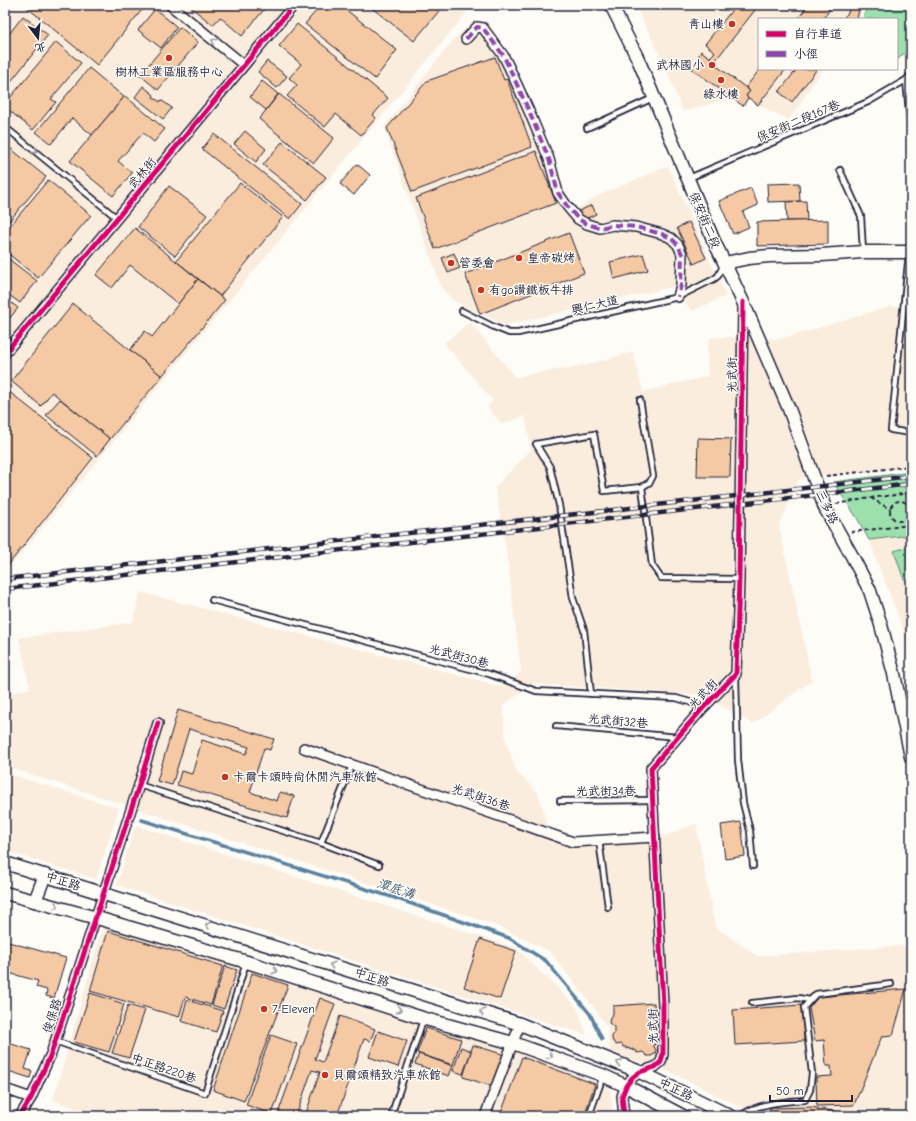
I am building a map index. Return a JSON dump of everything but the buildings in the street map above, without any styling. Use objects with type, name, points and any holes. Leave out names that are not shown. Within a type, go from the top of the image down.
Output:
[{"type":"main road","name":"保安街二段","points":[[612,5],[638,59],[724,263],[769,256],[822,255],[863,252],[910,252]]},
{"type":"main road","name":"三多路","points":[[724,263],[790,408],[826,508],[870,591],[892,667],[911,757]]},
{"type":"main road","name":"中正路","points":[[5,862],[520,1024],[640,1072],[730,1116]]},
{"type":"main road","points":[[35,901],[45,875]]},
{"type":"main road","name":"中正路","points":[[5,893],[95,917],[246,962],[422,1018],[513,1043],[602,1075],[683,1116]]},
{"type":"street","points":[[170,5],[244,65]]},
{"type":"street","name":"武林街","points":[[5,353],[294,5]]},
{"type":"street","points":[[466,39],[477,27],[483,28],[502,55],[528,109],[549,159],[558,193],[578,220],[600,228],[613,225],[636,227],[656,232],[671,238],[678,245],[682,254],[681,285],[678,297]]},
{"type":"street","name":"光武街","points":[[640,1072],[655,1067],[661,1062],[663,1054],[663,1005],[651,768],[702,709],[736,674],[739,579],[743,302]]},
{"type":"street","name":"俊保路","points":[[20,1116],[31,1098],[44,1071],[55,1040],[158,723]]},
{"type":"street","name":"光武街36巷","points":[[304,748],[573,842],[655,837]]},
{"type":"street","points":[[485,1116],[520,1024]]},
{"type":"street","points":[[624,1116],[622,1096],[626,1086],[632,1078],[640,1072]]},
{"type":"street","points":[[5,1089],[31,1098]]},
{"type":"lane","name":"保安街二段167巷","points":[[688,178],[868,102],[906,80],[911,74]]},
{"type":"lane","points":[[906,80],[911,134]]},
{"type":"lane","points":[[587,128],[654,97]]},
{"type":"lane","points":[[5,127],[117,218]]},
{"type":"lane","points":[[840,170],[862,216],[863,252]]},
{"type":"lane","points":[[910,252],[891,430],[911,433]]},
{"type":"lane","name":"興仁大道","points":[[462,311],[509,333],[518,333],[678,297],[714,279],[718,276],[724,263]]},
{"type":"lane","points":[[591,694],[584,630],[573,598],[559,505],[550,467],[536,444],[594,434],[604,491],[642,487],[650,482],[653,476],[640,400]]},
{"type":"lane","points":[[642,487],[652,565],[661,578],[739,579]]},
{"type":"lane","name":"光武街30巷","points":[[212,600],[489,674],[536,691],[676,698],[690,702],[702,709]]},
{"type":"lane","points":[[736,674],[738,760],[743,803],[750,831],[753,866]]},
{"type":"lane","name":"光武街32巷","points":[[556,726],[678,737]]},
{"type":"lane","points":[[321,842],[352,765]]},
{"type":"lane","points":[[139,785],[321,842],[379,865]]},
{"type":"lane","name":"光武街34巷","points":[[560,801],[652,800]]},
{"type":"lane","points":[[599,840],[608,907]]},
{"type":"lane","name":"中正路220巷","points":[[55,1040],[205,1093],[246,962]]},
{"type":"lane","points":[[742,1116],[746,1112],[778,1102],[805,1100],[810,1090],[812,1073],[804,1008],[816,994],[891,984]]},
{"type":"lane","points":[[752,1003],[798,998],[810,1000]]},
{"type":"lane","points":[[391,1116],[422,1023],[422,1018]]},
{"type":"lane","points":[[589,1116],[602,1075]]},
{"type":"path","points":[[826,476],[911,466]]},
{"type":"path","points":[[836,504],[911,493]]},
{"type":"path","points":[[870,498],[891,510]]},
{"type":"path","points":[[902,501],[908,504],[910,514],[906,519],[897,520],[892,516],[891,510],[891,507],[896,502],[902,501]]},
{"type":"path","points":[[852,532],[911,525]]},
{"type":"shaded area","points":[[5,5],[473,5],[5,573]]},
{"type":"shaded area","name":"武林國小","points":[[635,5],[865,5],[860,18],[758,18],[758,70],[822,70],[789,120],[738,96],[683,112],[663,61]]},
{"type":"shaded area","points":[[474,21],[487,21],[508,53],[535,113],[556,165],[569,203],[575,210],[595,197],[668,166],[726,296],[692,311],[673,287],[505,325],[455,302],[442,289],[384,127],[454,39]]},
{"type":"shaded area","points":[[892,306],[911,309],[911,466],[800,478],[779,525],[812,680],[753,724],[702,695],[534,684],[503,705],[506,742],[517,772],[538,793],[552,843],[648,842],[696,824],[715,927],[757,956],[911,945],[911,1116],[759,1116],[672,1073],[610,1052],[607,1027],[592,1005],[549,951],[493,924],[5,766],[5,694],[30,688],[19,638],[133,622],[140,592],[504,687],[521,672],[507,555],[495,487],[531,450],[525,416],[502,424],[487,407],[493,401],[444,343],[470,322],[515,377],[586,365],[633,352],[643,392],[708,376],[707,351],[710,338],[732,337],[781,339]]},
{"type":"shaded area","points":[[911,535],[911,661],[903,629],[869,540]]},
{"type":"shaded area","points":[[5,773],[119,808],[96,879],[5,851]]},
{"type":"shaded area","points":[[135,825],[516,948],[577,1007],[587,1035],[117,885]]},
{"type":"shaded area","points":[[104,922],[499,1044],[610,1088],[613,1116],[95,1116],[53,1100]]},
{"type":"green space","points":[[873,5],[911,5],[911,47],[898,59],[898,18],[863,18],[864,14]]},
{"type":"green space","points":[[911,472],[911,535],[869,540],[857,518],[833,482]]},
{"type":"green space","points":[[911,546],[911,578],[904,580],[894,551]]},
{"type":"waterway","name":"潭底溝","points":[[142,820],[395,898],[509,938],[546,961],[590,1014],[602,1039]]},
{"type":"railway","points":[[5,579],[911,476]]},
{"type":"railway","points":[[5,589],[911,484]]},
{"type":"marked path","points":[[466,39],[477,27],[483,28],[503,55],[549,159],[558,193],[578,219],[587,224],[600,228],[613,225],[636,227],[662,234],[671,238],[678,245],[682,254],[681,285],[678,297]]},
{"type":"cycle path","points":[[5,353],[294,5]]},
{"type":"cycle path","points":[[624,1116],[622,1096],[626,1086],[632,1078],[640,1072],[655,1067],[661,1062],[663,1054],[663,1005],[651,768],[702,709],[736,674],[739,579],[743,302]]},
{"type":"cycle path","points":[[20,1116],[31,1098],[51,1054],[158,723]]},
{"type":"place","name":"青山樓","points":[[732,24]]},
{"type":"place","name":"樹林工業區服務中心","points":[[169,58]]},
{"type":"place","name":"武林國小","points":[[712,65]]},
{"type":"place","name":"綠水樓","points":[[721,80]]},
{"type":"place","name":"皇帝碳烤","points":[[519,258]]},
{"type":"place","name":"管委會","points":[[451,263]]},
{"type":"place","name":"有go讚鐵板牛排","points":[[481,290]]},
{"type":"place","name":"卡爾卡頌時尚休閒汽車旅館","points":[[225,777]]},
{"type":"place","name":"7-Eleven","points":[[264,1009]]},
{"type":"place","name":"貝爾頌精致汽車旅館","points":[[325,1075]]}]
